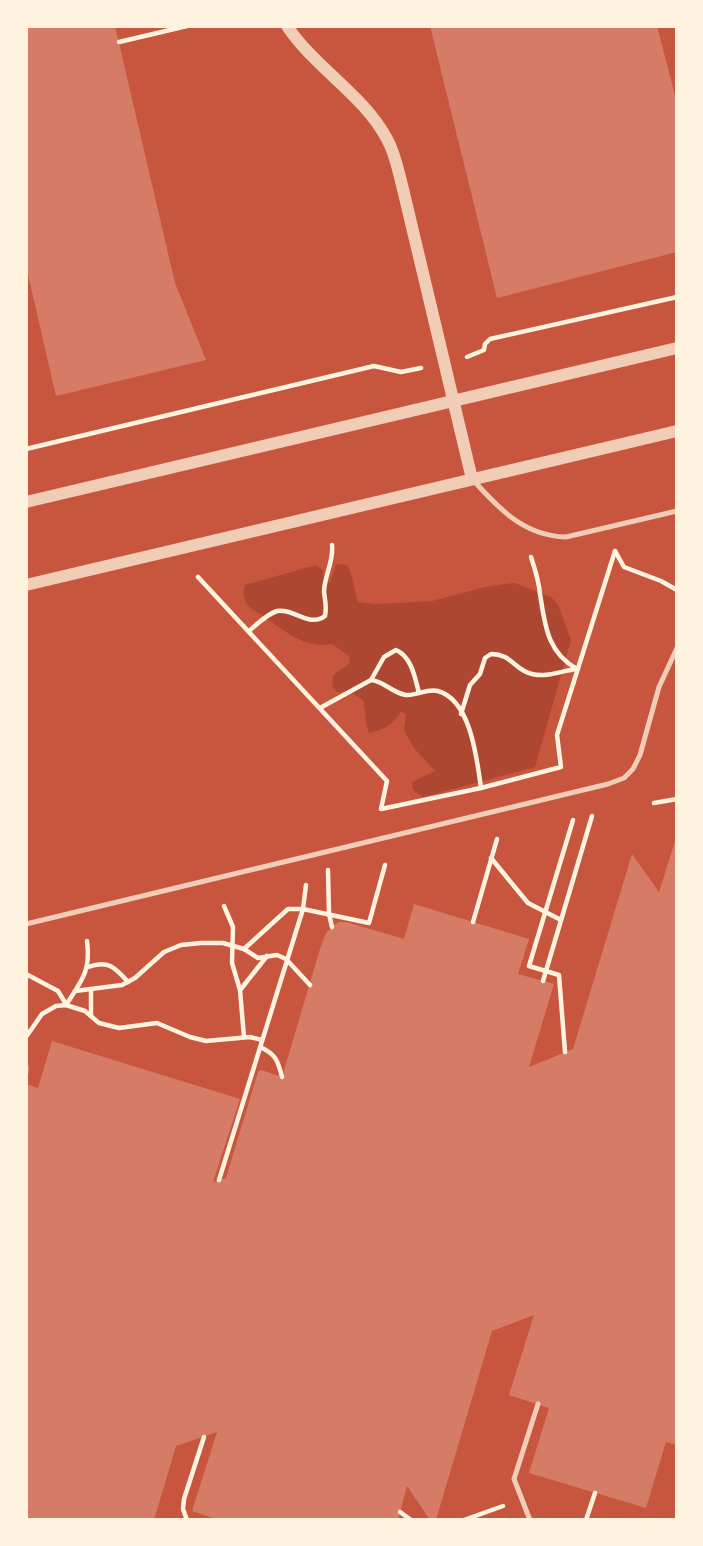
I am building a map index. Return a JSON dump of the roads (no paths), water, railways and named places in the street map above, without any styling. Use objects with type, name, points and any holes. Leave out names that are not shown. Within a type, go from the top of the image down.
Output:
[{"type":"street","points":[[287,26],[303,46],[366,109],[388,140],[402,185],[472,479]]},
{"type":"street","points":[[26,502],[677,348]]},
{"type":"street","points":[[26,585],[677,431]]},
{"type":"lane","points":[[472,479],[508,516],[533,531],[551,537],[566,537],[677,511]]},
{"type":"lane","points":[[26,924],[624,778],[633,769],[640,755],[659,687],[677,648]]},
{"type":"lane","points":[[530,1520],[514,1479],[538,1404]]}]
